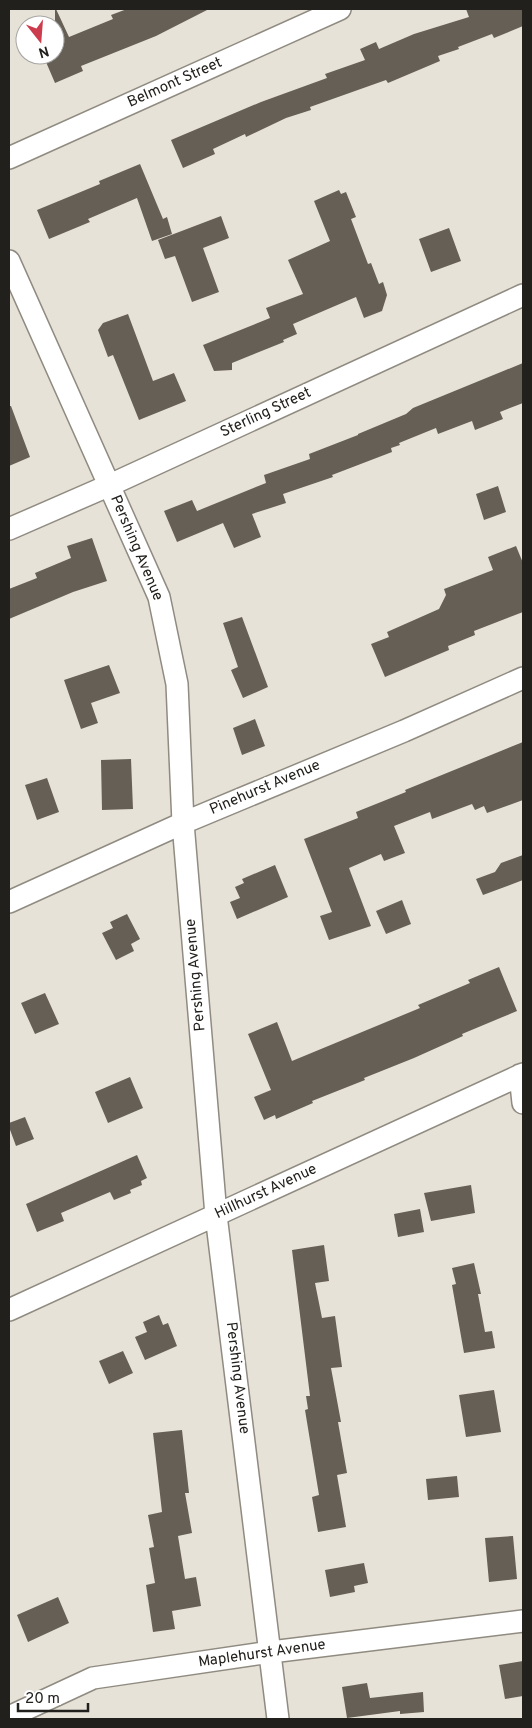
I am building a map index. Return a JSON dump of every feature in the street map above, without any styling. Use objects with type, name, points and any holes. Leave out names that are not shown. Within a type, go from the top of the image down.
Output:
[{"type":"street","name":"Belmont Street","points":[[9,158],[340,9]]},
{"type":"street","name":"Pershing Avenue","points":[[9,261],[159,597],[177,684],[183,823],[216,1215],[278,1719]]},
{"type":"street","name":"Sterling Street","points":[[9,529],[110,485],[523,295]]},
{"type":"street","name":"Pinehurst Avenue","points":[[9,902],[183,823],[404,731],[523,678]]},
{"type":"street","name":"Hillhurst Avenue","points":[[9,1310],[522,1075]]},
{"type":"street","points":[[522,1075],[523,1103]]},
{"type":"street","name":"Maplehurst Avenue","points":[[9,1717],[93,1678],[271,1652],[523,1621]]},
{"type":"building","points":[[127,9],[209,9],[156,36],[81,66],[83,71],[55,83],[47,65],[65,65],[65,28],[69,37],[113,19],[111,15]]},
{"type":"building","points":[[466,9],[523,9],[523,26],[494,38],[492,34],[458,47],[459,49],[438,56],[440,61],[388,83],[386,80],[310,107],[311,110],[286,118],[246,137],[245,134],[213,149],[215,154],[183,168],[171,140],[261,102],[327,78],[325,74],[365,60],[360,49],[376,42],[379,49],[414,34],[469,17]]},
{"type":"building","points":[[140,164],[163,219],[167,217],[172,234],[152,241],[137,198],[88,219],[90,222],[49,239],[37,210],[100,184],[99,181]]},
{"type":"building","points":[[339,190],[341,194],[346,192],[356,217],[351,219],[368,264],[371,263],[379,284],[383,282],[387,295],[382,311],[364,318],[356,297],[293,324],[297,334],[283,340],[284,342],[232,363],[232,370],[214,371],[203,345],[270,318],[266,308],[303,294],[288,260],[330,241],[314,201]]},
{"type":"building","points":[[221,216],[229,238],[203,248],[219,292],[192,302],[175,256],[165,259],[158,240]]},
{"type":"building","points":[[449,228],[461,261],[431,272],[419,239]]},
{"type":"building","points":[[128,314],[153,381],[174,373],[186,401],[139,420],[113,355],[108,357],[98,330],[103,323]]},
{"type":"building","points":[[523,363],[523,403],[500,412],[503,419],[475,430],[472,421],[438,434],[436,428],[399,443],[400,445],[391,448],[392,452],[332,475],[333,477],[283,494],[286,503],[252,514],[261,537],[234,548],[223,523],[177,542],[164,511],[192,500],[197,511],[266,483],[264,475],[310,459],[309,454],[358,435],[406,414],[413,408]]},
{"type":"building","points":[[9,406],[11,406],[30,457],[9,466]]},
{"type":"building","points":[[498,486],[506,512],[484,520],[476,494]]},
{"type":"building","points":[[92,538],[107,581],[73,592],[9,619],[9,589],[37,578],[35,573],[71,558],[67,546]]},
{"type":"building","points":[[516,546],[523,563],[523,612],[474,631],[475,635],[448,646],[449,650],[385,677],[371,644],[389,637],[387,632],[439,609],[446,595],[444,589],[493,570],[488,557]]},
{"type":"building","points":[[242,617],[268,687],[243,698],[231,670],[238,667],[223,623]]},
{"type":"building","points":[[109,665],[120,693],[91,703],[98,723],[81,729],[64,680]]},
{"type":"building","points":[[255,719],[265,746],[242,755],[233,728]]},
{"type":"building","points":[[523,742],[523,800],[487,813],[484,806],[475,810],[472,804],[432,819],[430,812],[394,826],[405,853],[384,861],[381,854],[349,868],[371,926],[329,940],[320,916],[332,912],[304,839],[358,818],[356,812],[406,792],[405,790]]},
{"type":"building","points":[[131,759],[133,809],[102,810],[101,760]]},
{"type":"building","points":[[47,778],[59,812],[37,820],[25,785]]},
{"type":"building","points":[[523,855],[523,880],[483,895],[476,879],[495,872],[501,863]]},
{"type":"building","points":[[275,865],[288,897],[237,919],[230,902],[240,898],[235,887],[244,883],[242,879]]},
{"type":"building","points":[[402,900],[411,924],[386,934],[376,911]]},
{"type":"building","points":[[127,914],[140,939],[131,944],[134,951],[116,960],[102,933],[113,928],[110,922]]},
{"type":"building","points":[[499,967],[517,1011],[462,1034],[463,1036],[414,1058],[364,1078],[365,1080],[312,1101],[313,1103],[276,1119],[275,1115],[264,1120],[254,1097],[271,1090],[248,1034],[277,1022],[292,1061],[420,1008],[418,1005],[470,983],[468,980]]},
{"type":"building","points":[[45,993],[59,1024],[35,1034],[21,1003]]},
{"type":"building","points":[[130,1077],[143,1108],[108,1123],[95,1092]]},
{"type":"building","points":[[25,1117],[34,1139],[16,1146],[9,1123]]},
{"type":"building","points":[[137,1155],[147,1178],[141,1181],[142,1185],[130,1190],[131,1193],[114,1200],[110,1192],[61,1213],[64,1221],[37,1232],[26,1204]]},
{"type":"building","points":[[471,1185],[475,1213],[431,1221],[424,1193]]},
{"type":"building","points":[[420,1209],[424,1232],[398,1237],[394,1214]]},
{"type":"building","points":[[324,1245],[329,1281],[315,1283],[322,1318],[335,1316],[342,1367],[331,1368],[341,1422],[338,1422],[347,1473],[337,1475],[346,1527],[318,1532],[312,1497],[319,1495],[305,1410],[308,1409],[306,1396],[310,1396],[292,1250]]},
{"type":"building","points":[[474,1263],[481,1294],[478,1294],[485,1332],[492,1331],[495,1348],[464,1353],[452,1285],[456,1284],[452,1268]]},
{"type":"building","points":[[159,1315],[163,1325],[168,1323],[177,1346],[145,1360],[135,1337],[147,1332],[143,1322]]},
{"type":"building","points":[[123,1351],[133,1373],[109,1384],[99,1361]]},
{"type":"building","points":[[494,1390],[501,1432],[466,1437],[459,1395]]},
{"type":"building","points":[[182,1430],[189,1493],[185,1493],[192,1533],[178,1536],[185,1579],[196,1577],[201,1606],[172,1611],[175,1629],[153,1632],[146,1585],[155,1583],[149,1548],[154,1547],[148,1515],[162,1512],[153,1433]]},
{"type":"building","points":[[457,1476],[459,1497],[428,1500],[426,1479]]},
{"type":"building","points":[[513,1536],[517,1579],[489,1582],[485,1538]]},
{"type":"building","points":[[364,1563],[368,1583],[354,1586],[355,1592],[330,1597],[325,1570]]},
{"type":"building","points":[[58,1597],[69,1623],[28,1642],[17,1615]]},
{"type":"building","points":[[523,1661],[523,1696],[505,1699],[499,1665]]},
{"type":"building","points":[[367,1683],[370,1698],[423,1692],[424,1712],[400,1714],[400,1711],[347,1718],[342,1687]]}]
